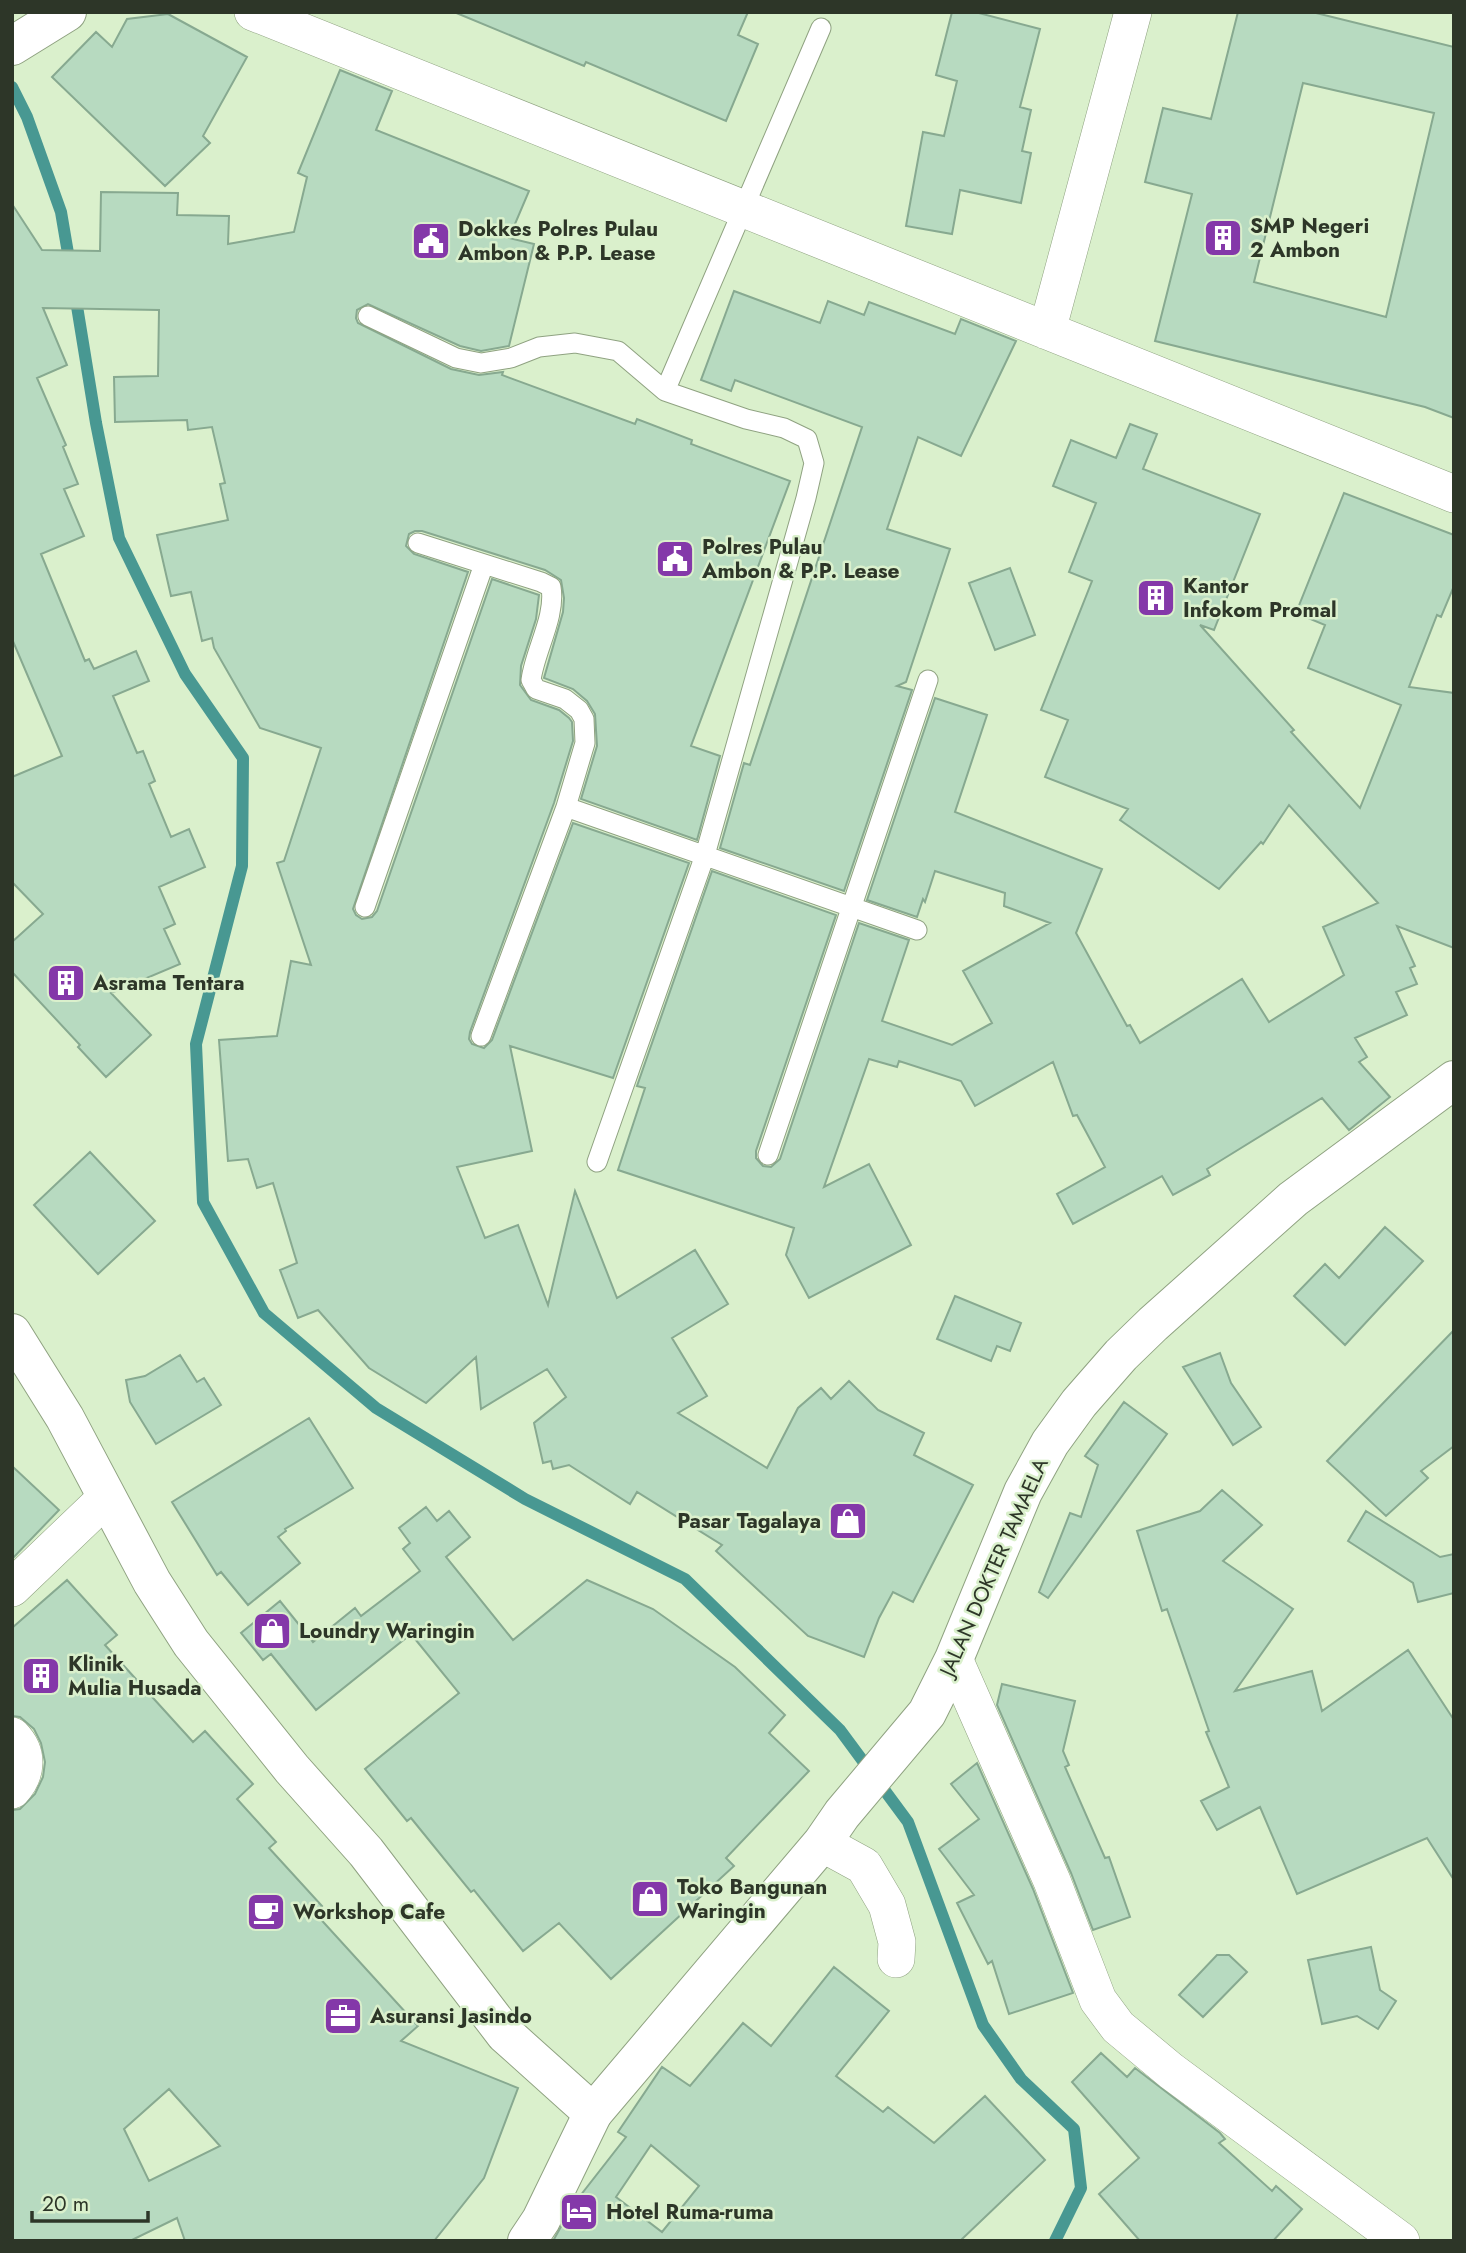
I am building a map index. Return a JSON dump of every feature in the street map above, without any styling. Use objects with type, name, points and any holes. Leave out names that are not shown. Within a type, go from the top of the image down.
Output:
[{"type":"main road","name":"JALAN DOKTER TAMAELA","points":[[527,2241],[541,2220],[593,2113],[927,1713],[954,1659],[1023,1492],[1050,1443],[1079,1403],[1121,1355],[1153,1324],[1293,1199],[1454,1080]]},
{"type":"main road","points":[[12,1333],[65,1418],[152,1582],[191,1643],[292,1769],[366,1852],[505,2034],[593,2113]]},
{"type":"street","points":[[253,12],[1454,494]]},
{"type":"street","points":[[1047,331],[1133,12]]},
{"type":"street","points":[[12,1588],[106,1498]]},
{"type":"street","points":[[954,1659],[1052,1881],[1098,2000],[1105,2010],[1118,2027],[1171,2071],[1389,2237]]},
{"type":"street","points":[[12,1736],[24,1755],[25,1771],[12,1790]]},
{"type":"street","points":[[832,1828],[864,1866],[887,1905],[897,1942],[896,1959]]},
{"type":"lane","points":[[665,391],[821,28]]},
{"type":"lane","points":[[368,316],[456,358],[481,363],[511,358],[539,347],[575,342],[618,351],[665,391],[807,439],[814,463],[705,855],[597,1162]]},
{"type":"lane","points":[[418,544],[551,587],[553,600],[531,680],[536,689],[565,699],[579,710],[584,719],[584,743],[566,807],[481,1036]]},
{"type":"lane","points":[[365,907],[484,564]]},
{"type":"lane","points":[[768,1155],[928,680]]},
{"type":"lane","points":[[566,807],[917,930]]},
{"type":"building","points":[[454,12],[748,12],[738,35],[758,44],[726,121],[586,62],[584,66]]},
{"type":"building","points":[[952,12],[975,12],[1040,29],[1020,107],[1031,110],[1022,151],[1031,153],[1021,203],[960,190],[952,234],[906,226],[923,132],[944,136],[957,81],[936,75]]},
{"type":"building","name":"SMP Negeri 2 Ambon","points":[[1238,12],[1312,12],[1454,47],[1454,418],[1425,407],[1155,341],[1192,194],[1145,182],[1163,108],[1211,119]],"holes":[[[1303,83],[1434,113],[1386,317],[1254,282]]]},
{"type":"building","points":[[168,14],[247,57],[203,136],[210,143],[165,186],[52,77],[96,32],[112,47],[127,19]]},
{"type":"building","points":[[340,70],[392,91],[376,130],[529,191],[509,238],[534,244],[509,346],[481,351],[460,346],[368,304],[357,310],[358,323],[451,369],[479,375],[503,372],[502,375],[635,424],[637,419],[692,440],[691,444],[790,481],[691,746],[720,756],[697,840],[581,799],[597,746],[595,714],[587,701],[573,689],[544,678],[563,612],[561,580],[545,570],[422,531],[409,534],[406,546],[414,554],[468,572],[353,909],[362,919],[372,917],[377,911],[492,579],[539,595],[536,619],[521,666],[520,685],[531,700],[559,710],[569,718],[572,722],[573,741],[554,803],[470,1032],[469,1039],[472,1044],[484,1048],[492,1040],[573,823],[689,863],[613,1078],[510,1046],[532,1151],[457,1167],[485,1238],[518,1225],[548,1305],[575,1191],[617,1298],[695,1250],[728,1304],[672,1338],[707,1396],[678,1413],[767,1468],[798,1408],[821,1388],[831,1399],[849,1381],[878,1410],[924,1433],[914,1455],[973,1485],[913,1602],[893,1592],[879,1618],[864,1657],[808,1636],[716,1551],[722,1545],[637,1492],[630,1504],[569,1465],[553,1469],[551,1461],[543,1463],[534,1423],[566,1397],[547,1369],[481,1409],[476,1357],[426,1403],[369,1368],[318,1310],[298,1318],[280,1270],[297,1263],[273,1183],[257,1188],[248,1159],[228,1161],[219,1040],[277,1036],[291,961],[311,965],[277,863],[284,861],[321,748],[260,728],[214,648],[212,638],[202,641],[191,592],[171,596],[157,535],[228,520],[220,484],[225,483],[212,427],[188,430],[187,420],[115,422],[114,377],[158,376],[159,310],[43,308],[67,365],[37,378],[66,445],[63,447],[78,484],[64,489],[84,536],[41,554],[85,661],[89,659],[94,669],[136,651],[149,681],[113,696],[137,753],[143,751],[155,781],[149,784],[171,837],[189,829],[205,867],[159,887],[175,924],[164,929],[180,964],[111,993],[151,1035],[106,1077],[12,972],[12,942],[43,914],[12,882],[12,777],[62,756],[12,639],[12,204],[42,250],[100,251],[101,192],[178,193],[177,215],[229,216],[228,244],[294,232],[307,177],[298,173]]},
{"type":"building","points":[[734,291],[820,323],[828,301],[864,315],[869,302],[955,334],[961,319],[1016,341],[961,456],[918,437],[887,529],[950,549],[906,682],[897,686],[912,690],[844,891],[720,848],[744,763],[750,765],[862,427],[735,380],[731,391],[701,380]]},
{"type":"building","points":[[1130,424],[1157,434],[1143,469],[1260,514],[1214,630],[1200,625],[1360,808],[1401,705],[1308,668],[1325,625],[1296,613],[1344,493],[1454,535],[1454,586],[1441,617],[1437,615],[1409,687],[1454,693],[1454,948],[1397,926],[1415,966],[1410,968],[1417,984],[1396,992],[1407,1015],[1355,1038],[1367,1057],[1359,1062],[1390,1097],[1349,1130],[1322,1098],[1207,1169],[1210,1175],[1173,1195],[1162,1176],[1073,1224],[1057,1194],[1105,1167],[1077,1115],[1073,1116],[1053,1062],[975,1106],[961,1081],[899,1061],[897,1067],[869,1059],[824,1187],[869,1164],[911,1245],[809,1298],[786,1255],[794,1228],[618,1170],[645,1088],[637,1086],[712,871],[836,915],[756,1151],[756,1158],[763,1166],[771,1167],[780,1159],[859,923],[909,940],[882,1021],[952,1045],[992,1023],[963,971],[1050,923],[1004,906],[1005,893],[935,871],[917,917],[867,900],[935,698],[987,715],[955,812],[1102,869],[1076,933],[1127,1026],[1130,1025],[1140,1043],[1242,979],[1269,1022],[1344,975],[1323,927],[1378,903],[1289,805],[1263,844],[1261,842],[1219,889],[1120,820],[1128,809],[1045,777],[1068,720],[1041,710],[1092,581],[1069,572],[1096,503],[1053,486],[1071,440],[1116,458]]},
{"type":"building","points":[[1010,568],[1035,635],[995,650],[969,583]]},
{"type":"building","points":[[90,1152],[155,1221],[98,1274],[34,1205]]},
{"type":"building","points":[[1385,1227],[1423,1261],[1345,1345],[1294,1296],[1325,1264],[1339,1278]]},
{"type":"building","points":[[955,1296],[1021,1323],[1010,1351],[997,1346],[991,1361],[937,1339]]},
{"type":"building","points":[[1454,1330],[1454,1446],[1421,1471],[1428,1478],[1386,1516],[1327,1461]]},
{"type":"building","points":[[1220,1353],[1231,1383],[1261,1427],[1233,1445],[1183,1367]]},
{"type":"building","points":[[180,1355],[197,1382],[204,1378],[221,1405],[156,1444],[130,1402],[126,1380],[145,1376]]},
{"type":"building","points":[[1124,1402],[1167,1434],[1048,1598],[1039,1592],[1070,1513],[1081,1517],[1098,1465],[1085,1456]]},
{"type":"building","points":[[309,1418],[353,1488],[285,1529],[278,1537],[300,1563],[248,1605],[221,1572],[217,1575],[172,1502]]},
{"type":"building","points":[[12,1466],[59,1510],[12,1559]]},
{"type":"building","points":[[1222,1490],[1262,1525],[1223,1561],[1293,1609],[1235,1691],[1312,1671],[1322,1711],[1408,1650],[1454,1720],[1454,1880],[1427,1838],[1297,1894],[1260,1807],[1217,1830],[1201,1801],[1229,1787],[1206,1732],[1209,1731],[1167,1609],[1162,1611],[1137,1531],[1200,1511]]},
{"type":"building","points":[[426,1507],[437,1521],[449,1511],[470,1537],[446,1557],[513,1640],[587,1580],[653,1609],[735,1667],[785,1715],[769,1733],[809,1771],[726,1858],[734,1866],[611,1979],[559,1923],[523,1951],[474,1890],[471,1892],[411,1818],[407,1821],[365,1769],[459,1693],[411,1634],[316,1710],[271,1654],[263,1660],[241,1633],[280,1601],[313,1642],[355,1608],[361,1616],[420,1571],[403,1549],[410,1543],[399,1528]]},
{"type":"building","points":[[1366,1511],[1440,1557],[1454,1554],[1454,1593],[1418,1602],[1413,1583],[1348,1541]]},
{"type":"building","points":[[67,1580],[117,1635],[105,1645],[193,1742],[205,1731],[253,1784],[237,1799],[276,1842],[269,1848],[322,1906],[315,1913],[418,2026],[401,2041],[518,2088],[484,2178],[434,2241],[185,2241],[177,2218],[130,2241],[12,2241],[12,1810],[20,1809],[35,1794],[43,1777],[45,1762],[41,1743],[34,1729],[20,1717],[12,1716],[12,1628]],"holes":[[[169,2089],[220,2146],[149,2181],[124,2129]]]},
{"type":"building","points":[[1002,1684],[1075,1701],[1063,1751],[1069,1765],[1065,1767],[1105,1858],[1109,1857],[1130,1917],[1093,1930],[1071,1873],[997,1705]]},
{"type":"building","points":[[977,1763],[1033,1889],[1073,1993],[1009,2014],[992,1961],[988,1964],[957,1903],[974,1895],[939,1849],[979,1819],[951,1784]]},
{"type":"building","points":[[1371,1947],[1380,1990],[1396,2001],[1378,2029],[1357,2016],[1322,2024],[1308,1960]]},
{"type":"building","points":[[1217,1955],[1229,1955],[1247,1972],[1203,2017],[1179,1995]]},
{"type":"building","points":[[834,1967],[889,2011],[836,2076],[883,2112],[888,2107],[934,2143],[985,2096],[1045,2160],[960,2241],[553,2241],[573,2205],[626,2137],[618,2132],[662,2067],[690,2086],[743,2023],[771,2046]],"holes":[[[651,2145],[699,2186],[662,2232],[616,2197]]]},
{"type":"building","points":[[1101,2053],[1127,2077],[1135,2068],[1220,2133],[1225,2139],[1219,2143],[1272,2191],[1276,2186],[1302,2209],[1273,2241],[1140,2241],[1099,2194],[1139,2158],[1072,2082]]},
{"type":"waterway","points":[[12,87],[27,117],[61,212],[70,265]]},
{"type":"waterway","points":[[75,294],[96,423],[119,538],[185,674],[243,758],[242,866],[196,1044],[203,1202],[264,1313],[376,1408],[525,1499],[685,1579],[840,1730],[908,1822],[983,2025],[1021,2079],[1074,2129],[1081,2188],[1055,2241]]},
{"type":"place","name":"SMP Negeri 2 Ambon","points":[[1223,238]]},
{"type":"place","name":"Dokkes Polres Pulau Ambon & P.P. Lease","points":[[431,241]]},
{"type":"place","name":"Polres Pulau Ambon & P.P. Lease","points":[[675,559]]},
{"type":"place","name":"Kantor Infokom Promal","points":[[1156,598]]},
{"type":"place","name":"Asrama Tentara","points":[[66,983]]},
{"type":"place","name":"Pasar Tagalaya","points":[[848,1521]]},
{"type":"place","name":"Loundry Waringin","points":[[272,1631]]},
{"type":"place","name":"Klinik Mulia Husada","points":[[41,1676]]},
{"type":"place","name":"Toko Bangunan Waringin","points":[[650,1899]]},
{"type":"place","name":"Workshop Cafe","points":[[266,1912]]},
{"type":"place","name":"Asuransi Jasindo","points":[[343,2016]]},
{"type":"place","name":"Hotel Ruma-ruma","points":[[579,2212]]}]
